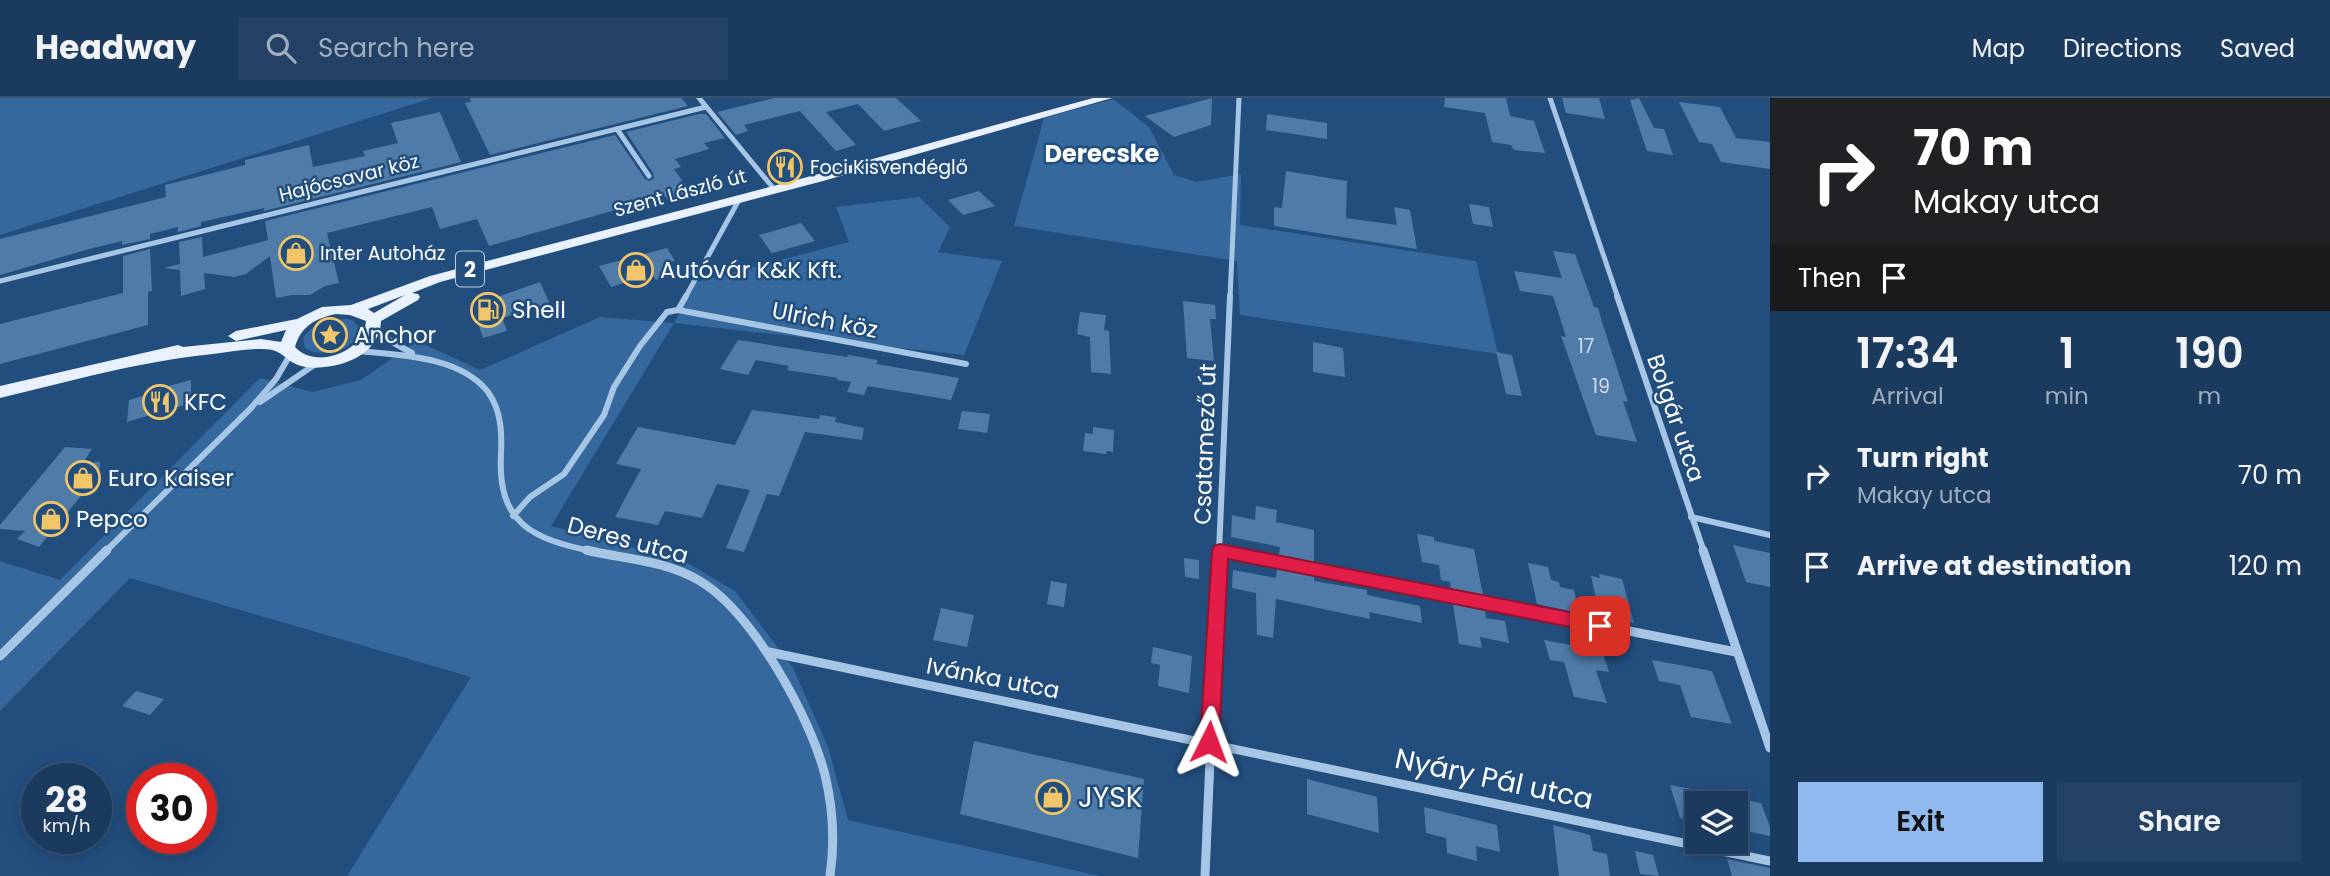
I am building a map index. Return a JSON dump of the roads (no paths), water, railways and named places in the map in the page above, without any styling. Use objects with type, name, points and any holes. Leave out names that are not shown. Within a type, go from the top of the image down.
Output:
[{"type":"main road","name":"Szent László út","points":[[589,239],[1106,98]]},
{"type":"main road","name":"2","points":[[0,393],[304,321],[329,311],[355,309],[435,279],[589,239]]},
{"type":"main road","name":"2","points":[[358,351],[374,334],[375,322],[432,288],[520,263],[589,239]]},
{"type":"main road","points":[[355,309],[375,322]]},
{"type":"main road","points":[[289,351],[288,339],[304,321]]},
{"type":"main road","name":"2","points":[[169,353],[261,344],[289,351],[305,362],[317,363]]},
{"type":"main road","points":[[317,363],[358,351]]},
{"type":"street","points":[[699,98],[774,189]]},
{"type":"street","name":"Csatamező út","points":[[1205,876],[1239,98]]},
{"type":"street","name":"Bolgár utca","points":[[1550,98],[1770,748]]},
{"type":"street","name":"Hajócsavar köz","points":[[0,281],[706,107]]},
{"type":"street","points":[[617,129],[649,176]]},
{"type":"street","points":[[375,322],[383,337],[416,355],[476,379],[488,389],[495,401],[502,433],[501,485],[513,516],[530,497],[564,474],[604,415],[614,387],[640,346],[667,312],[678,310],[740,198]]},
{"type":"street","name":"Ulrich köz","points":[[678,310],[966,364]]},
{"type":"street","points":[[0,656],[251,408],[276,379],[289,351]]},
{"type":"street","points":[[358,351],[416,355]]},
{"type":"street","points":[[251,408],[317,363]]},
{"type":"street","name":"Deres utca","points":[[513,516],[534,533],[572,547],[676,569],[694,578],[729,603],[769,652],[809,734],[825,775],[831,809],[834,856],[830,876]]},
{"type":"street","points":[[1691,517],[1770,535]]},
{"type":"street","points":[[1220,551],[1736,652]]},
{"type":"street","name":"Ivánka utca","points":[[769,652],[1209,742]]},
{"type":"street","name":"Nyáry Pál utca","points":[[1209,742],[1770,861]]},
{"type":"place","name":"Foci Kisvendéglő","points":[[785,167]]},
{"type":"place","name":"Inter Autoház","points":[[296,253]]},
{"type":"place","name":"Autóvár K&K Kft.","points":[[636,270]]},
{"type":"place","name":"Shell","points":[[488,310]]},
{"type":"place","name":"Anchor","points":[[330,335]]},
{"type":"place","name":"KFC","points":[[160,402]]},
{"type":"place","name":"Euro Kaiser","points":[[83,478]]},
{"type":"place","name":"Pepco","points":[[51,519]]},
{"type":"place","name":"JYSK","points":[[1053,797]]},
{"type":"district","name":"Derecske","points":[[1102,153]]}]
